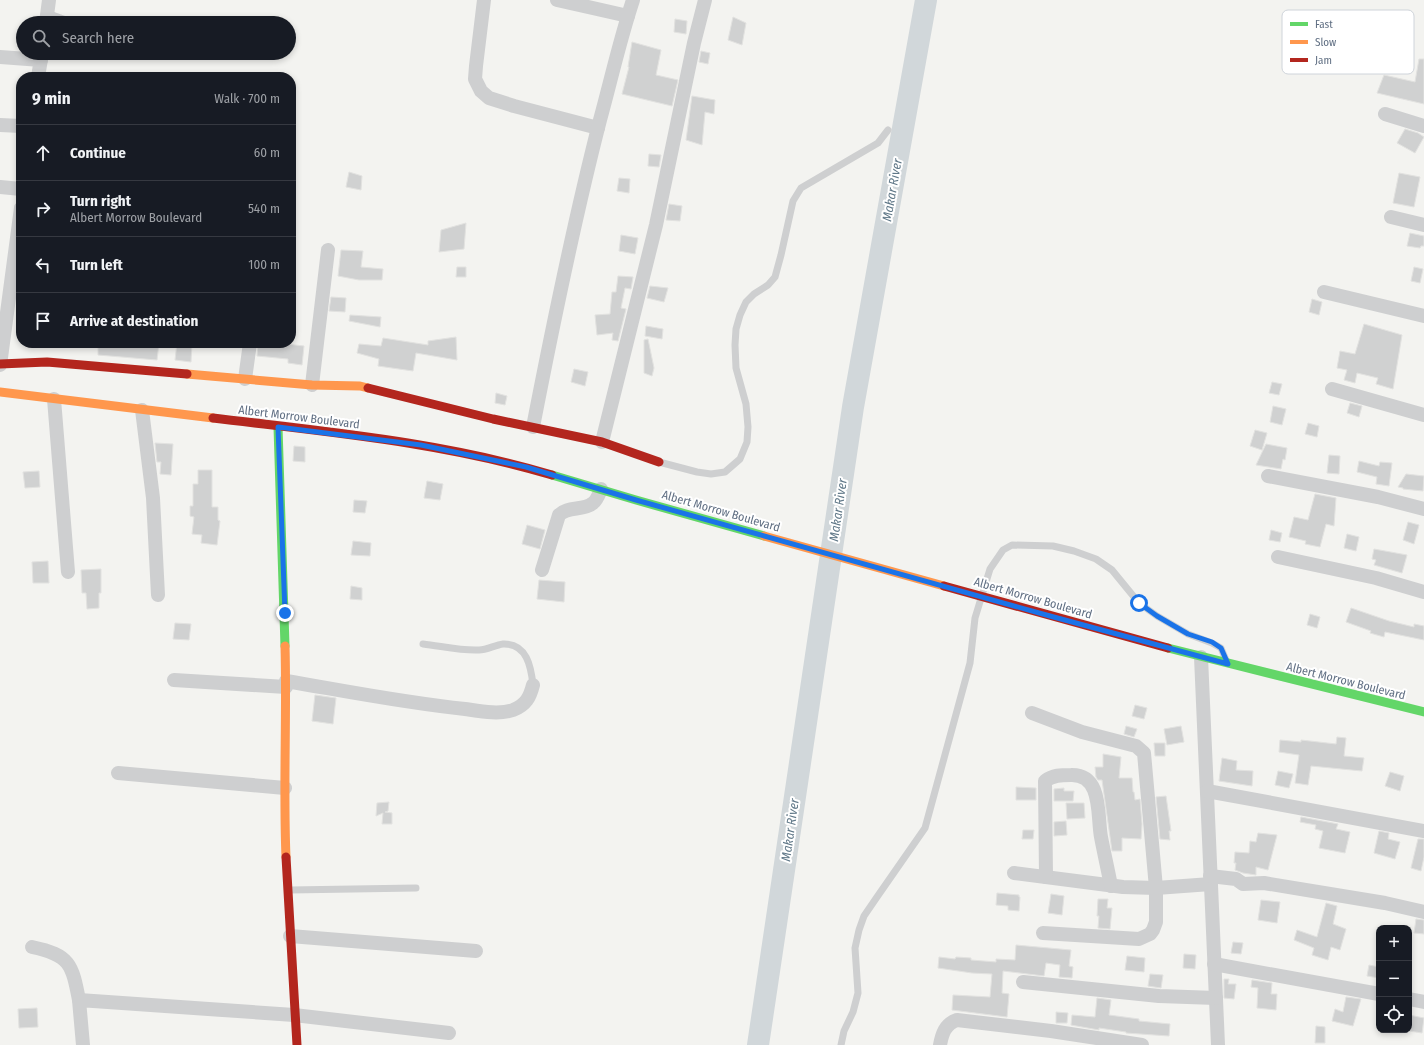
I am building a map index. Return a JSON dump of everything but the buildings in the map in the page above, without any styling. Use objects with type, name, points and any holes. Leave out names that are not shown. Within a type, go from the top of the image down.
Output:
[{"type":"main road","points":[[0,365],[54,362],[312,385],[360,386],[602,442],[659,462]]},
{"type":"main road","name":"Albert Morrow Boulevard","points":[[0,392],[413,444],[526,467],[636,500],[1201,657],[1424,712]]},
{"type":"main road","points":[[278,427],[286,684],[285,788],[288,890],[294,1015],[297,1045]]},
{"type":"street","points":[[484,0],[476,66],[476,79],[481,91],[489,98],[514,106],[598,128]]},
{"type":"street","points":[[557,0],[573,2],[628,16]]},
{"type":"street","points":[[533,427],[567,260],[598,128],[633,0]]},
{"type":"street","points":[[602,442],[656,225],[694,43],[706,0]]},
{"type":"street","points":[[0,57],[16,57]]},
{"type":"street","points":[[39,72],[40,60]]},
{"type":"street","points":[[1385,114],[1424,126]]},
{"type":"street","points":[[0,125],[16,126]]},
{"type":"street","points":[[0,187],[16,189]]},
{"type":"street","points":[[1391,217],[1424,225]]},
{"type":"street","points":[[0,365],[16,245]]},
{"type":"street","points":[[312,385],[328,250]]},
{"type":"street","points":[[1324,292],[1424,316]]},
{"type":"street","points":[[245,379],[249,348]]},
{"type":"street","points":[[1332,389],[1424,415]]},
{"type":"street","points":[[54,399],[68,572]]},
{"type":"street","points":[[142,410],[153,498],[158,595]]},
{"type":"street","points":[[1268,476],[1378,497],[1424,509]]},
{"type":"street","points":[[542,570],[559,515],[563,511],[591,505],[601,490]]},
{"type":"street","points":[[1278,557],[1376,578],[1424,592]]},
{"type":"street","points":[[1201,657],[1218,1045]]},
{"type":"street","points":[[174,680],[286,684],[490,712],[504,712],[513,710],[523,704],[530,697],[533,684]]},
{"type":"street","points":[[1032,712],[1082,732],[1136,746],[1144,753],[1156,888],[1156,922],[1153,930],[1146,937],[1139,939],[1043,933]]},
{"type":"street","points":[[118,773],[285,788]]},
{"type":"street","points":[[1046,877],[1045,781],[1050,777],[1058,775],[1078,774],[1086,778],[1093,787],[1097,798],[1101,836],[1111,886]]},
{"type":"street","points":[[1207,791],[1424,831]]},
{"type":"street","points":[[1014,873],[1111,886],[1156,888],[1211,880],[1236,879],[1243,884],[1264,883],[1386,903],[1424,912]]},
{"type":"street","points":[[290,936],[476,951]]},
{"type":"street","points":[[32,947],[58,954],[68,964],[75,980],[79,1000],[83,1045]]},
{"type":"street","points":[[1214,964],[1376,993]]},
{"type":"street","points":[[1023,982],[1159,996],[1216,998]]},
{"type":"street","points":[[79,1000],[294,1015],[450,1033]]},
{"type":"street","points":[[1412,1000],[1424,1002]]},
{"type":"street","points":[[940,1045],[946,1026],[957,1020],[1051,1031],[1142,1045]]},
{"type":"lane","points":[[47,12],[57,16]]},
{"type":"lane","points":[[659,462],[711,474],[725,472],[740,459],[747,442],[748,427],[746,404],[736,368],[736,329],[740,315],[746,302],[754,294],[768,285],[775,277],[793,201],[801,188],[878,143],[888,130]]},
{"type":"lane","points":[[841,1045],[844,1031],[853,1012],[858,993],[855,948],[859,930],[864,916],[925,828],[970,663],[975,618],[990,569],[1003,550],[1012,545],[1054,546],[1096,559],[1112,570],[1139,603],[1157,616],[1188,634],[1212,642],[1221,648],[1228,664]]},
{"type":"lane","points":[[424,644],[469,650],[481,650],[504,644],[517,647],[526,655],[531,668],[533,684]]},
{"type":"lane","points":[[288,890],[416,888]]},
{"type":"waterway","name":"Makar River","points":[[758,1045],[853,407],[926,0]]},
{"type":"traffic: fast","points":[[278,427],[285,646]]},
{"type":"traffic: fast","points":[[552,475],[764,536]]},
{"type":"traffic: fast","points":[[1168,648],[1424,712]]},
{"type":"traffic: slow","points":[[187,374],[312,385],[360,386],[368,388]]},
{"type":"traffic: slow","points":[[0,392],[213,418]]},
{"type":"traffic: slow","points":[[764,536],[944,586]]},
{"type":"traffic: slow","points":[[285,646],[286,857]]},
{"type":"traffic: jam","points":[[0,364],[47,362],[187,374]]},
{"type":"traffic: jam","points":[[368,388],[493,419],[602,442],[659,462]]},
{"type":"traffic: jam","points":[[213,418],[341,433],[426,446],[469,454],[552,475]]},
{"type":"traffic: jam","points":[[944,586],[1168,648]]},
{"type":"traffic: jam","points":[[286,857],[297,1045]]},
{"type":"route","points":[[285,613],[278,427],[328,432],[421,445],[466,453],[526,467],[636,500],[1050,616],[1228,664],[1221,648],[1212,642],[1188,634],[1157,616],[1139,603]]}]
